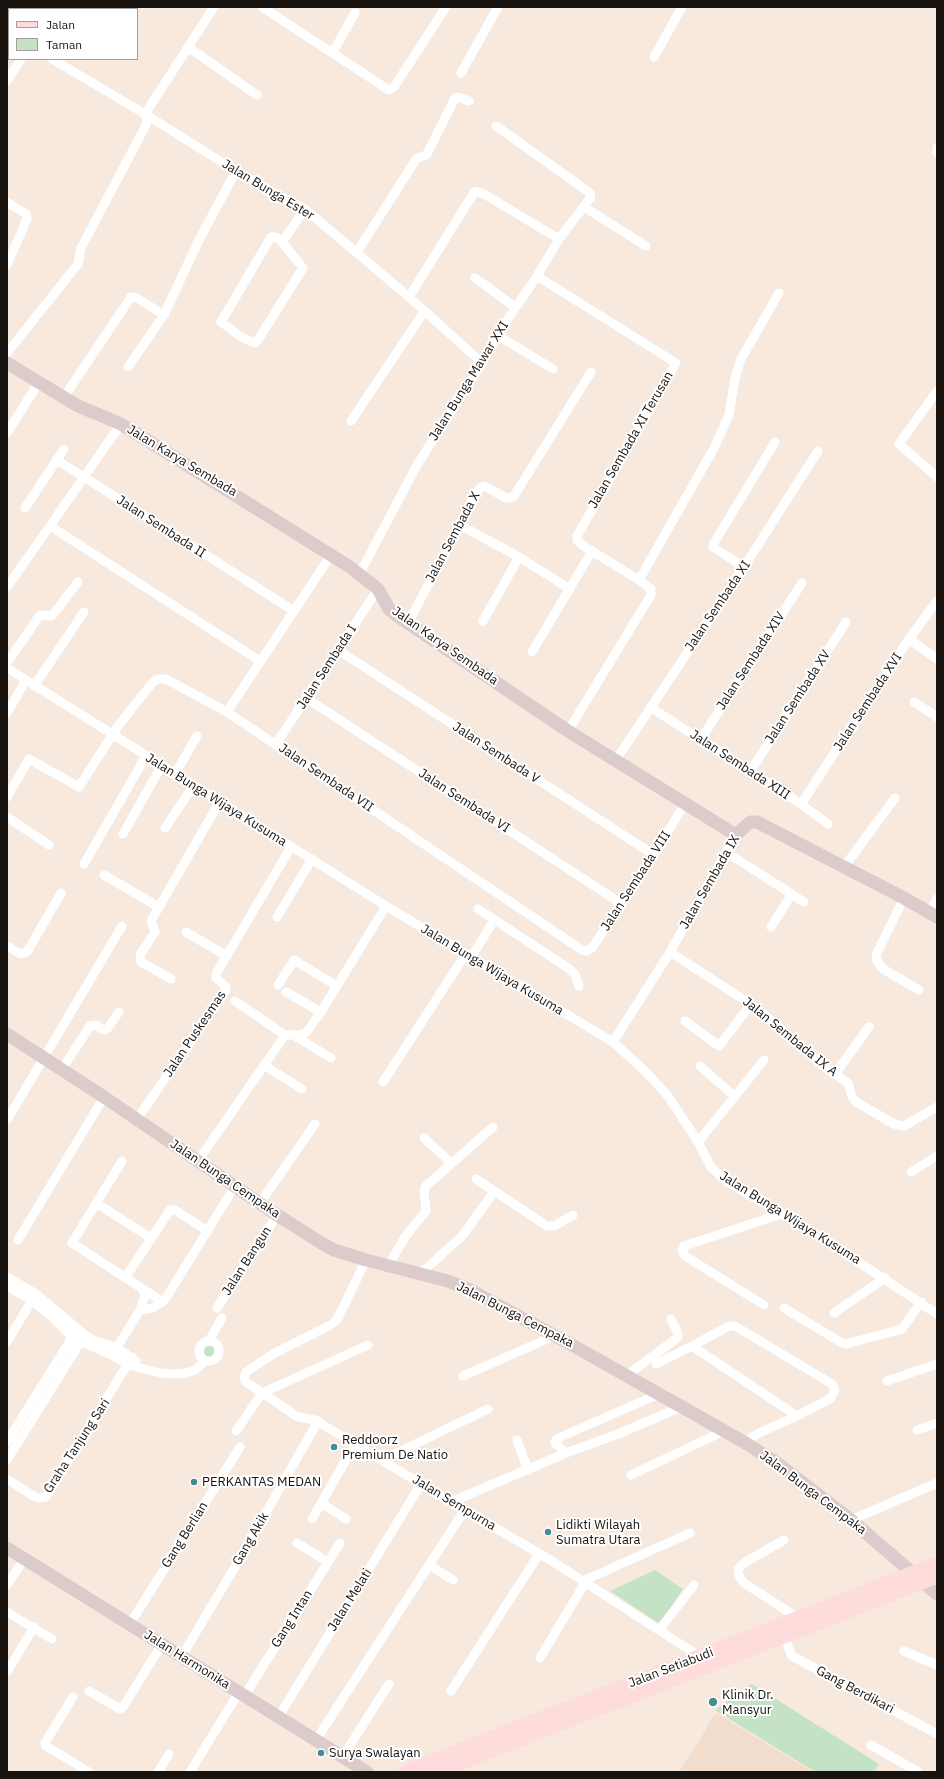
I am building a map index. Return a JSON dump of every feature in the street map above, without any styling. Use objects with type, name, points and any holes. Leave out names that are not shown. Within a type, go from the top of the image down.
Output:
[{"type":"main road","name":"Jalan Setiabudi","points":[[405,1772],[706,1660],[784,1636],[918,1578],[937,1564]]},
{"type":"main road","name":"Jalan Setiabudi","points":[[436,1772],[706,1660],[798,1618],[918,1578],[937,1576]]},
{"type":"street","points":[[7,353],[78,264],[81,248],[146,125],[147,120],[145,114],[214,7]]},
{"type":"street","points":[[262,7],[387,89],[392,89],[446,7]]},
{"type":"street","points":[[462,73],[498,7]]},
{"type":"street","points":[[654,57],[682,7]]},
{"type":"street","points":[[332,52],[355,13]]},
{"type":"street","points":[[188,47],[257,95]]},
{"type":"street","points":[[7,81],[20,60]]},
{"type":"street","name":"Jalan Bunga Ester","points":[[54,60],[145,114],[236,171],[277,195],[305,209],[409,297],[482,363]]},
{"type":"street","points":[[357,252],[417,158],[427,154],[455,98],[458,97],[469,101]]},
{"type":"street","name":"Jalan Bunga Mawar XXI","points":[[360,573],[417,465],[482,363],[497,334],[537,276],[559,239],[591,197],[590,193],[496,126]]},
{"type":"street","points":[[937,148],[937,153]]},
{"type":"street","points":[[128,367],[164,315],[199,240],[236,171]]},
{"type":"street","points":[[409,297],[475,191],[484,194],[559,239]]},
{"type":"street","points":[[7,202],[26,214],[27,219],[7,265]]},
{"type":"street","points":[[584,207],[646,246]]},
{"type":"street","points":[[282,242],[305,209]]},
{"type":"street","points":[[271,237],[276,237],[282,242],[303,268],[258,340],[252,342],[240,336],[221,322],[271,237]]},
{"type":"street","name":"Jalan Sembada XI Terusan","points":[[537,276],[676,363],[577,536],[578,542],[592,551]]},
{"type":"street","points":[[475,278],[515,307]]},
{"type":"street","points":[[639,580],[714,448],[729,415],[735,378],[741,359],[779,293]]},
{"type":"street","points":[[64,397],[131,297],[137,298],[164,315]]},
{"type":"street","points":[[351,421],[424,312]]},
{"type":"street","points":[[497,334],[553,369]]},
{"type":"street","name":"Jalan Karya Sembada","points":[[7,364],[78,406],[121,424],[256,506],[360,573],[378,589],[389,609],[408,623],[568,731],[736,835]]},
{"type":"street","name":"Jalan Sembada X","points":[[408,623],[460,525],[472,499],[482,486],[485,486],[506,498],[514,496],[591,372]]},
{"type":"street","points":[[7,433],[39,382]]},
{"type":"street","points":[[937,391],[899,444],[937,477]]},
{"type":"street","points":[[7,587],[121,424]]},
{"type":"street","points":[[744,567],[714,546],[714,543],[775,442]]},
{"type":"street","points":[[25,508],[64,449]]},
{"type":"street","name":"Jalan Sembada XI","points":[[616,760],[744,567],[818,451]]},
{"type":"street","name":"Jalan Sembada II","points":[[56,460],[294,611]]},
{"type":"street","points":[[460,525],[519,557],[570,589]]},
{"type":"street","points":[[50,526],[260,662]]},
{"type":"street","points":[[532,652],[592,551],[639,580],[651,590],[649,601],[601,675],[568,731]]},
{"type":"street","points":[[227,712],[331,555]]},
{"type":"street","points":[[483,621],[519,557]]},
{"type":"street","points":[[7,663],[40,615],[52,616],[78,582]]},
{"type":"street","name":"Jalan Sembada XIV","points":[[701,739],[802,583]]},
{"type":"street","name":"Jalan Sembada I","points":[[276,744],[378,589]]},
{"type":"street","name":"Jalan Sembada XVI","points":[[801,804],[909,639],[937,601]]},
{"type":"street","points":[[34,686],[84,612]]},
{"type":"street","name":"Jalan Sembada XV","points":[[750,772],[846,622]]},
{"type":"street","points":[[909,639],[937,659]]},
{"type":"street","name":"Jalan Sembada V","points":[[338,650],[654,855]]},
{"type":"street","name":"Jalan Bunga Wijaya Kusuma","points":[[7,668],[386,906],[613,1042],[668,1096],[698,1142],[711,1167],[726,1181],[886,1278],[937,1314]]},
{"type":"street","name":"Jalan Sembada VII","points":[[112,735],[153,682],[158,679],[166,679],[227,712],[582,950]]},
{"type":"street","points":[[7,713],[26,680]]},
{"type":"street","name":"Jalan Sembada VI","points":[[306,698],[622,904]]},
{"type":"street","points":[[914,702],[937,717]]},
{"type":"street","name":"Jalan Sembada XIII","points":[[650,707],[801,804],[828,824]]},
{"type":"street","points":[[7,797],[29,759],[79,787],[112,735]]},
{"type":"street","points":[[175,774],[197,736]]},
{"type":"street","points":[[84,864],[146,756]]},
{"type":"street","points":[[123,834],[162,765]]},
{"type":"street","points":[[166,828],[193,786]]},
{"type":"street","points":[[844,867],[895,798]]},
{"type":"street","points":[[171,980],[141,962],[140,958],[155,932],[151,921],[220,801]]},
{"type":"street","name":"Jalan Sembada VIII","points":[[582,950],[587,951],[592,948],[654,855],[685,803]]},
{"type":"street","points":[[7,817],[48,845]]},
{"type":"street","name":"Jalan Sembada IX","points":[[613,1042],[670,952],[736,835],[750,822],[757,822],[904,898],[933,915]]},
{"type":"street","name":"Jalan Puskesmas","points":[[137,1119],[225,992],[226,986],[215,976],[290,846]]},
{"type":"street","points":[[726,852],[804,902]]},
{"type":"street","points":[[277,917],[312,859]]},
{"type":"street","points":[[104,875],[159,907]]},
{"type":"street","points":[[7,946],[21,954],[27,952],[61,893]]},
{"type":"street","points":[[771,927],[792,894]]},
{"type":"street","points":[[904,898],[876,955],[877,961],[883,970],[919,990]]},
{"type":"street","points":[[933,915],[937,899]]},
{"type":"street","points":[[289,1035],[302,1035],[306,1032],[321,1012],[386,906]]},
{"type":"street","points":[[478,909],[568,968],[575,974],[579,986]]},
{"type":"street","points":[[383,1082],[494,920]]},
{"type":"street","points":[[7,1120],[122,926]]},
{"type":"street","points":[[186,932],[227,956]]},
{"type":"street","name":"Jalan Sembada IX A","points":[[670,952],[751,1004],[835,1074],[846,1081],[849,1085],[854,1100],[900,1126],[904,1126],[937,1107]]},
{"type":"street","points":[[278,985],[294,960],[337,986]]},
{"type":"street","points":[[286,992],[321,1012]]},
{"type":"street","points":[[235,1001],[289,1035],[330,1058]]},
{"type":"street","points":[[685,1021],[719,1046],[751,1004]]},
{"type":"street","points":[[62,1070],[90,1026],[95,1024],[105,1030],[119,1012]]},
{"type":"street","points":[[835,1074],[869,1027]]},
{"type":"street","name":"Jalan Bunga Cempaka","points":[[7,1034],[137,1119],[277,1215],[334,1250],[388,1266],[448,1281],[470,1290],[627,1375],[744,1442],[777,1463],[851,1520],[937,1594]]},
{"type":"street","points":[[198,1161],[264,1066],[289,1035]]},
{"type":"street","points":[[698,1142],[764,1060]]},
{"type":"street","points":[[264,1066],[302,1089]]},
{"type":"street","points":[[700,1066],[734,1096]]},
{"type":"street","points":[[18,1240],[104,1097]]},
{"type":"street","points":[[260,1203],[315,1124]]},
{"type":"street","points":[[388,1266],[405,1237],[426,1211],[424,1189],[493,1126]]},
{"type":"street","points":[[424,1138],[451,1163]]},
{"type":"street","points":[[911,1172],[937,1156]]},
{"type":"street","points":[[122,1161],[72,1243],[163,1302]]},
{"type":"street","points":[[476,1179],[547,1226],[554,1226],[573,1215]]},
{"type":"street","points":[[136,1316],[163,1302],[235,1186]]},
{"type":"street","points":[[420,1274],[462,1236],[494,1192]]},
{"type":"street","points":[[96,1203],[151,1238]]},
{"type":"street","points":[[124,1278],[168,1211],[173,1209],[208,1231]]},
{"type":"street","points":[[764,1304],[685,1256],[682,1250],[684,1246],[781,1214]]},
{"type":"street","name":"Jalan Bangun","points":[[217,1308],[277,1215]]},
{"type":"street","name":"Jalan Sempurna","points":[[366,1260],[337,1320],[334,1323],[273,1354],[246,1372],[244,1378],[246,1382],[298,1417],[318,1421],[464,1511],[539,1554],[706,1660]]},
{"type":"street","points":[[7,1277],[34,1297],[53,1318],[79,1336],[114,1351],[146,1370],[160,1373],[186,1373],[200,1367],[204,1360]]},
{"type":"street","points":[[834,1313],[886,1278]]},
{"type":"street","points":[[7,1286],[34,1297]]},
{"type":"street","points":[[114,1351],[136,1316],[145,1296],[144,1291]]},
{"type":"street","points":[[7,1342],[34,1297]]},
{"type":"street","points":[[784,1308],[846,1344],[902,1329],[921,1302]]},
{"type":"street","points":[[209,1341],[217,1345],[219,1354],[214,1361],[204,1360],[199,1355],[198,1351],[202,1344],[209,1341],[222,1318]]},
{"type":"street","points":[[627,1375],[676,1339],[678,1336],[671,1319]]},
{"type":"street","points":[[656,1364],[732,1325],[834,1387],[834,1395],[831,1398],[797,1416],[759,1433],[744,1442]]},
{"type":"street","points":[[7,1460],[32,1411],[79,1336]]},
{"type":"street","points":[[463,1376],[554,1336]]},
{"type":"street","points":[[236,1431],[262,1393],[368,1345]]},
{"type":"street","points":[[692,1346],[797,1416]]},
{"type":"street","name":"Graha Tanjung Sari","points":[[7,1479],[35,1497],[39,1498],[46,1496],[131,1361]]},
{"type":"street","points":[[887,1381],[937,1364]]},
{"type":"street","points":[[566,1453],[555,1443],[556,1439],[659,1394]]},
{"type":"street","points":[[451,1502],[566,1453],[618,1434],[681,1407]]},
{"type":"street","points":[[382,1460],[488,1409]]},
{"type":"street","points":[[7,1442],[32,1411]]},
{"type":"street","name":"Gang Akik","points":[[182,1656],[242,1555],[318,1421]]},
{"type":"street","points":[[917,1430],[937,1423]]},
{"type":"street","points":[[631,1475],[724,1431]]},
{"type":"street","points":[[517,1440],[528,1470]]},
{"type":"street","points":[[312,1519],[355,1444]]},
{"type":"street","name":"Gang Berlian","points":[[130,1624],[240,1447]]},
{"type":"street","points":[[851,1520],[937,1483]]},
{"type":"street","name":"Jalan Melati","points":[[279,1716],[422,1484]]},
{"type":"street","points":[[322,1503],[346,1519]]},
{"type":"street","points":[[316,1740],[464,1511]]},
{"type":"street","points":[[540,1658],[584,1582],[690,1533]]},
{"type":"street","points":[[784,1540],[744,1563],[738,1569],[739,1576],[744,1583],[798,1618]]},
{"type":"street","name":"Gang Intan","points":[[190,1772],[340,1542]]},
{"type":"street","points":[[297,1543],[328,1562]]},
{"type":"street","name":"Jalan Harmonika","points":[[7,1548],[367,1772]]},
{"type":"street","points":[[451,1691],[539,1554]]},
{"type":"street","points":[[7,1585],[24,1559]]},
{"type":"street","points":[[430,1565],[453,1580]]},
{"type":"street","points":[[660,1630],[694,1585]]},
{"type":"street","points":[[7,1612],[52,1638]]},
{"type":"street","points":[[7,1672],[34,1627]]},
{"type":"street","name":"Gang Berdikari","points":[[784,1636],[792,1656],[937,1734]]},
{"type":"street","points":[[89,1691],[120,1709],[123,1707],[162,1644]]},
{"type":"street","points":[[904,1651],[937,1665]]},
{"type":"street","points":[[342,1756],[389,1684]]},
{"type":"street","points":[[73,1697],[45,1743],[46,1746],[77,1769],[89,1772]]},
{"type":"street","points":[[871,1745],[918,1772]]},
{"type":"street","points":[[158,1772],[169,1754]]},
{"type":"shaded area","points":[[718,1714],[813,1772],[679,1772],[705,1731],[712,1717]]},
{"type":"green space","points":[[210,1346],[214,1348],[216,1352],[214,1356],[210,1358],[206,1356],[204,1352],[206,1348]]},
{"type":"green space","points":[[655,1570],[683,1589],[660,1624],[610,1591]]},
{"type":"green space","points":[[752,1684],[879,1764],[874,1772],[815,1772],[715,1710]]},
{"type":"place","name":"Reddoorz Premium De Natio","points":[[334,1447]]},
{"type":"place","name":"PERKANTAS MEDAN","points":[[194,1482]]},
{"type":"place","name":"Lidikti Wilayah Sumatra Utara","points":[[548,1532]]},
{"type":"place","name":"Klinik Dr. Mansyur","points":[[713,1702]]},
{"type":"place","name":"Surya Swalayan","points":[[321,1753]]}]
